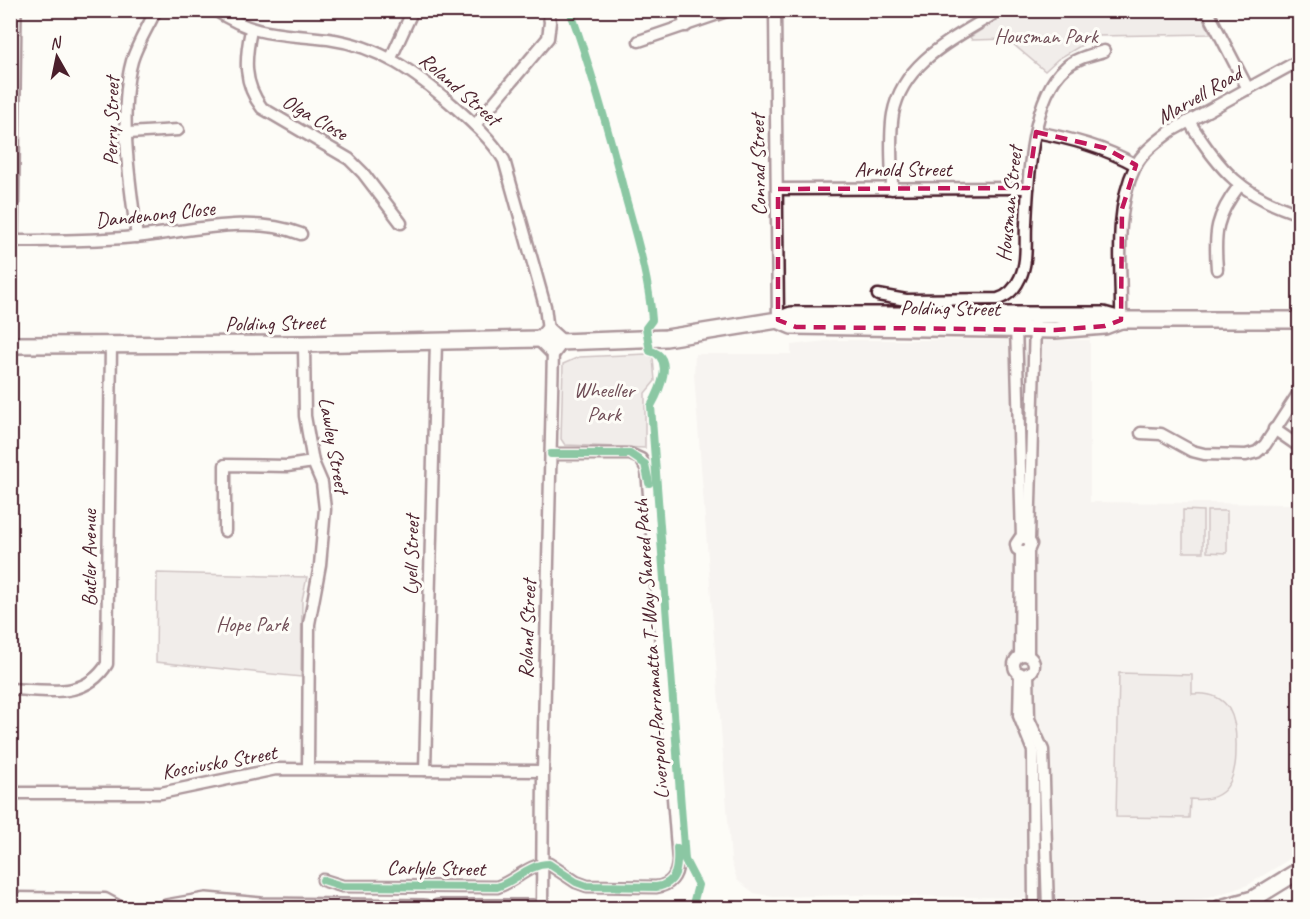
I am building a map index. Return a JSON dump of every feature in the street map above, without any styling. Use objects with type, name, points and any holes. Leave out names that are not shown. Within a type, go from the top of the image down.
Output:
[{"type":"main road","points":[[10,241],[13,10]]},
{"type":"main road","name":"Polding Street","points":[[557,347],[666,338],[778,320],[791,315],[1016,322],[1103,315],[1121,320],[1299,320]]},
{"type":"main road","points":[[544,335],[557,347]]},
{"type":"main road","name":"Polding Street","points":[[10,345],[304,344],[544,335]]},
{"type":"main road","points":[[1221,909],[1253,899],[1299,870]]},
{"type":"main road","points":[[166,909],[206,901],[222,901],[235,905]]},
{"type":"main road","points":[[215,909],[235,905],[534,909]]},
{"type":"street","name":"Perry Street","points":[[137,237],[128,170],[128,78],[133,58],[156,10]]},
{"type":"street","name":"Roland Street","points":[[215,10],[250,30],[354,44],[392,58],[422,78],[491,140],[504,160],[545,306],[544,335]]},
{"type":"street","points":[[392,58],[413,10]]},
{"type":"street","points":[[475,125],[548,38],[550,22],[548,10]]},
{"type":"street","points":[[681,10],[686,26]]},
{"type":"street","points":[[639,42],[730,10]]},
{"type":"street","name":"Conrad Street","points":[[775,10],[778,320]]},
{"type":"street","points":[[892,189],[893,116],[898,96],[906,80],[929,55],[1000,10]]},
{"type":"street","points":[[1207,10],[1248,89]]},
{"type":"street","name":"Olga Close","points":[[250,30],[245,66],[252,96],[271,114],[349,159],[363,173],[400,223]]},
{"type":"street","name":"Housman Street","points":[[878,296],[906,300],[1006,297],[1020,278],[1024,266],[1028,188],[1036,132],[1044,102],[1053,80],[1067,66],[1104,51]]},
{"type":"street","name":"Marvell Road","points":[[1121,320],[1122,209],[1136,165],[1153,145],[1189,121],[1298,65]]},
{"type":"street","points":[[1189,121],[1209,153],[1239,186],[1270,204],[1299,214]]},
{"type":"street","points":[[128,133],[178,130]]},
{"type":"street","points":[[1036,132],[1079,140],[1105,148],[1136,165]]},
{"type":"street","points":[[1217,269],[1215,239],[1218,220],[1239,186]]},
{"type":"street","name":"Arnold Street","points":[[778,189],[1028,188]]},
{"type":"street","name":"Dandenong Close","points":[[10,241],[79,241],[269,225],[301,234]]},
{"type":"street","points":[[1016,322],[1025,545],[1024,656],[1034,665],[1024,674],[1019,716],[1033,751],[1034,909]]},
{"type":"street","points":[[1025,545],[1034,439],[1035,322]]},
{"type":"street","name":"Lyell Street","points":[[425,770],[436,340]]},
{"type":"street","name":"Lawley Street","points":[[304,344],[305,416],[314,462],[322,483],[325,509],[320,566],[309,624],[308,768]]},
{"type":"street","name":"Butler Avenue","points":[[10,689],[72,690],[83,687],[101,675],[107,664],[111,345]]},
{"type":"street","name":"Roland Street","points":[[542,909],[551,454],[557,347]]},
{"type":"street","points":[[1142,433],[1161,434],[1198,453],[1246,454],[1257,452],[1265,445],[1299,391]]},
{"type":"street","points":[[1274,429],[1299,447]]},
{"type":"street","points":[[1021,440],[1034,439]]},
{"type":"street","points":[[542,864],[552,864],[576,882],[587,886],[656,887],[666,885],[674,877],[678,861],[647,470],[641,459],[630,454],[551,454]]},
{"type":"street","points":[[225,531],[225,465],[287,466],[314,462]]},
{"type":"street","points":[[1024,656],[1014,663],[1024,674],[1029,719],[1042,750],[1048,909]]},
{"type":"street","name":"Kosciusko Street","points":[[10,793],[161,793],[259,771],[308,768],[543,771]]},
{"type":"street","name":"Carlyle Street","points":[[323,880],[342,886],[497,887],[507,884],[533,866],[542,864]]},
{"type":"street","points":[[10,898],[105,899],[118,906]]},
{"type":"highlighted area","points":[[1036,132],[1105,148],[1136,165],[1122,209],[1121,320],[1105,326],[1055,330],[796,327],[778,320],[778,189],[1028,188]]},
{"type":"shaded area","points":[[834,340],[1090,340],[1090,502],[1299,504],[1299,849],[1291,858],[1248,885],[1208,898],[1184,901],[858,895],[773,897],[754,893],[737,880],[731,861],[694,375],[695,354],[791,354],[791,345]]},
{"type":"green space","name":"Housman Park","points":[[1011,11],[1199,11],[1211,34],[1097,36],[1058,59],[1045,71],[1007,39],[972,40],[970,37]]},
{"type":"green space","name":"Wheeller Park","points":[[647,354],[653,358],[655,381],[645,393],[645,448],[565,445],[561,439],[563,364],[579,357]]},
{"type":"green space","points":[[1183,510],[1203,511],[1203,552],[1183,552]]},
{"type":"green space","points":[[1207,511],[1227,511],[1227,553],[1207,552]]},
{"type":"green space","name":"Hope Park","points":[[157,573],[307,577],[302,600],[301,677],[156,662]]},
{"type":"green space","points":[[1119,673],[1192,675],[1192,694],[1215,697],[1229,709],[1233,718],[1236,739],[1236,761],[1231,780],[1226,788],[1212,797],[1190,799],[1189,818],[1116,817]]},
{"type":"cycle path","name":"Liverpool-Parramatta T-Way Shared Path","points":[[570,10],[614,152],[642,259],[652,320],[646,328],[650,351],[658,354],[664,367],[661,384],[651,406],[685,860],[698,885],[692,908]]},
{"type":"cycle path","points":[[551,454],[630,454],[645,464],[649,483]]},
{"type":"cycle path","points":[[323,880],[342,886],[497,887],[528,870],[549,864],[576,882],[587,886],[656,887],[673,878],[677,867],[677,848]]}]
